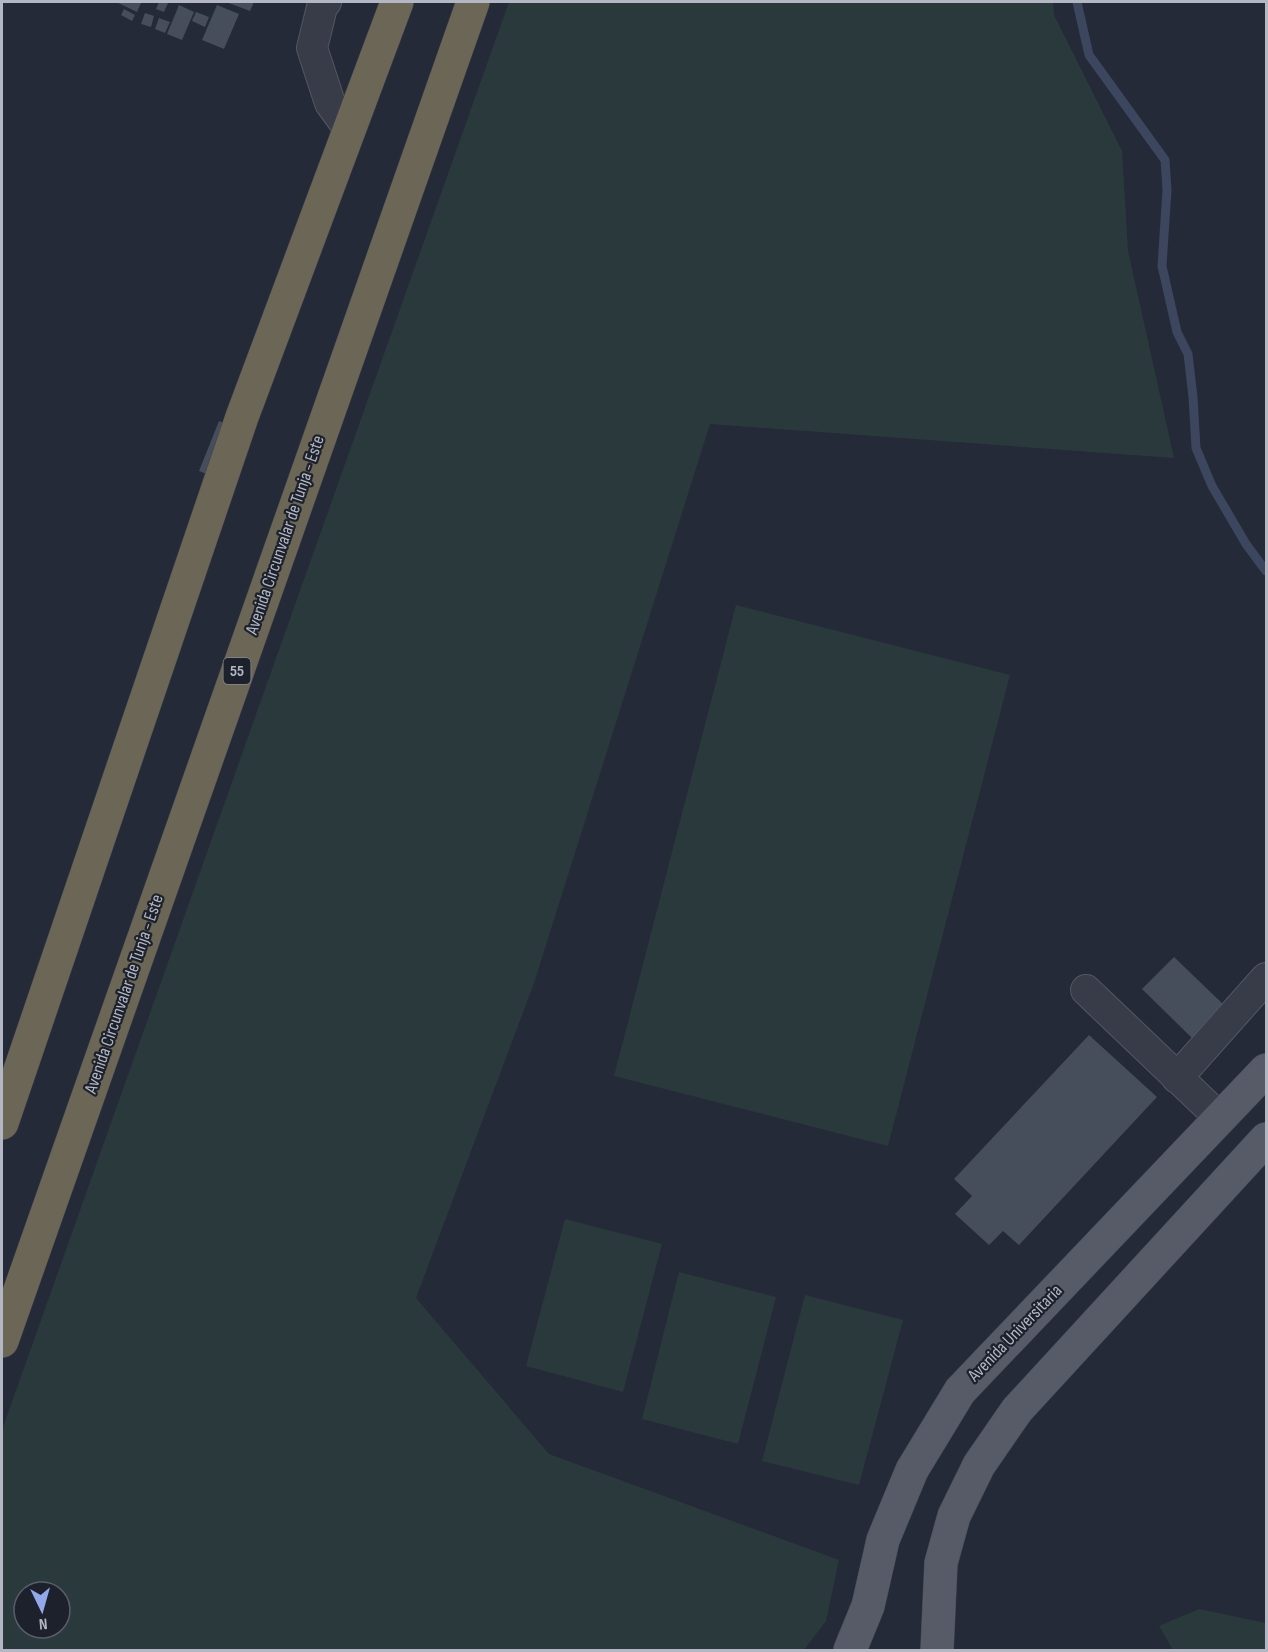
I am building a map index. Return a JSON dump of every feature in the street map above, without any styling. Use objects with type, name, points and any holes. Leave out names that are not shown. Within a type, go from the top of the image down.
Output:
[{"type":"highway","points":[[2,1123],[238,428],[397,2]]},
{"type":"highway","name":"Avenida Circunvalar de Tunja - Este","points":[[2,1341],[473,2]]},
{"type":"main road","name":"Avenida Universitaria","points":[[850,1650],[868,1606],[883,1540],[912,1470],[960,1391],[1266,1070]]},
{"type":"main road","points":[[937,1650],[941,1563],[954,1516],[979,1465],[1017,1410],[1266,1139]]},
{"type":"lane","points":[[318,4],[312,48],[330,104],[349,129]]},
{"type":"lane","points":[[1177,1078],[1266,978]]},
{"type":"lane","points":[[1086,990],[1220,1118]]},
{"type":"shaded area","points":[[509,2],[1053,2],[1054,15],[1122,151],[1128,251],[1174,458],[710,424],[534,983],[416,1298],[549,1454],[839,1560],[826,1621],[804,1650],[2,1650],[2,1430]]},
{"type":"shaded area","points":[[736,605],[1010,675],[888,1146],[614,1076]]},
{"type":"shaded area","points":[[565,1219],[662,1244],[623,1392],[526,1366]]},
{"type":"shaded area","points":[[679,1272],[776,1297],[738,1444],[642,1419]]},
{"type":"shaded area","points":[[805,1295],[903,1320],[859,1485],[762,1461]]},
{"type":"shaded area","points":[[1199,1609],[1266,1623],[1266,1650],[1173,1650],[1159,1626]]},
{"type":"building","points":[[116,2],[138,2],[141,3],[137,12]]},
{"type":"building","points":[[159,2],[168,3],[164,12],[156,9]]},
{"type":"building","points":[[226,2],[254,2],[250,11]]},
{"type":"building","points":[[179,5],[194,12],[182,40],[167,34]]},
{"type":"building","points":[[217,5],[239,14],[224,49],[202,40]]},
{"type":"building","points":[[124,9],[135,15],[132,21],[121,15]]},
{"type":"building","points":[[196,12],[209,17],[205,27],[192,21]]},
{"type":"building","points":[[145,13],[154,16],[151,27],[141,24]]},
{"type":"building","points":[[159,18],[170,22],[165,33],[155,29]]},
{"type":"building","points":[[219,421],[234,427],[214,477],[199,471]]},
{"type":"building","points":[[1174,957],[1225,1006],[1193,1039],[1142,989]]},
{"type":"building","points":[[1089,1035],[1157,1097],[1019,1245],[1003,1231],[989,1245],[955,1214],[972,1196],[954,1179]]},
{"type":"waterway","points":[[1077,2],[1089,55],[1165,160],[1167,190],[1162,266],[1177,332],[1188,354],[1196,448],[1212,486],[1246,544],[1266,571]]}]
